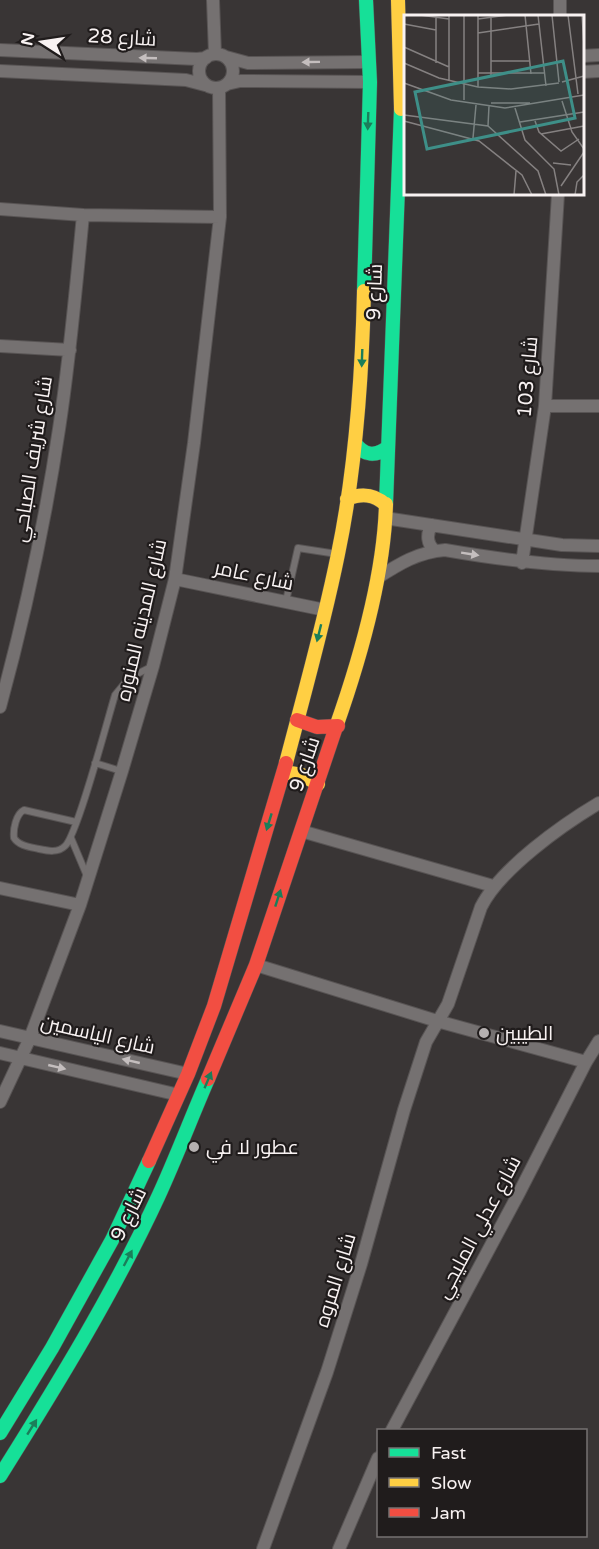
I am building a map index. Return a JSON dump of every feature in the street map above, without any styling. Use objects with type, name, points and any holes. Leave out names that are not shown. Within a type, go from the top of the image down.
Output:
[{"type":"main road","name":"شارع 9","points":[[0,1433],[52,1348],[112,1240],[179,1095],[214,1006],[284,772],[338,554],[355,443],[362,367],[369,82],[366,0]]},
{"type":"main road","name":"شارع 9","points":[[0,1476],[53,1393],[132,1250],[158,1197],[256,965],[338,726],[364,634],[385,537],[403,95],[403,47],[398,0]]},
{"type":"main road","points":[[355,443],[358,448],[368,454],[379,454],[388,447]]},
{"type":"main road","points":[[347,500],[364,494],[376,497],[386,512]]},
{"type":"main road","points":[[297,720],[317,727],[338,726]]},
{"type":"main road","points":[[284,772],[302,775],[318,784]]},
{"type":"street","points":[[213,0],[216,56]]},
{"type":"street","name":"شارع 28","points":[[0,50],[197,59],[216,56],[248,63],[369,62]]},
{"type":"street","points":[[584,56],[599,55]]},
{"type":"street","points":[[216,56],[200,64],[199,73],[205,85],[212,88],[240,81],[369,82]]},
{"type":"street","points":[[216,56],[232,66],[232,76],[223,86]]},
{"type":"street","name":"شارع 28","points":[[0,70],[186,80],[205,85]]},
{"type":"street","points":[[584,72],[599,71]]},
{"type":"street","name":"شارع المدينه المنوره","points":[[0,1102],[30,1038],[80,905],[153,666],[175,579],[194,443],[220,217],[223,86]]},
{"type":"street","name":"شارع 103","points":[[522,563],[545,406],[558,195]]},
{"type":"street","points":[[0,209],[82,215],[220,217]]},
{"type":"street","name":"شارع شريف الصباحي","points":[[0,706],[27,600],[45,509],[70,350],[82,215]]},
{"type":"street","points":[[0,346],[70,350]]},
{"type":"street","points":[[545,406],[599,406]]},
{"type":"street","points":[[386,512],[432,525],[562,545],[599,546]]},
{"type":"street","points":[[432,525],[428,537],[435,551]]},
{"type":"street","points":[[376,578],[407,559],[445,550],[522,563],[599,566]]},
{"type":"street","name":"شارع عامر","points":[[175,579],[325,610]]},
{"type":"street","points":[[301,831],[493,886],[558,830],[599,803]]},
{"type":"street","name":"شارع المروه","points":[[263,1549],[327,1372],[426,1042],[448,1004],[481,907],[493,886]]},
{"type":"street","points":[[0,888],[80,905]]},
{"type":"street","points":[[256,965],[437,1021],[586,1062]]},
{"type":"street","name":"شارع الياسمين","points":[[0,1031],[188,1074]]},
{"type":"street","name":"شارع عدلي المليجي","points":[[393,1429],[599,1041]]},
{"type":"street","name":"شارع الياسمين","points":[[0,1053],[179,1095]]},
{"type":"street","points":[[339,1549],[377,1460]]},
{"type":"lane","points":[[286,601],[298,548],[338,554]]},
{"type":"lane","points":[[76,822],[24,810],[20,812],[14,833],[16,843],[50,851],[66,846],[71,838],[95,763],[115,695],[129,678],[153,666]]},
{"type":"lane","points":[[95,763],[122,771]]},
{"type":"lane","points":[[71,838],[88,878]]},
{"type":"traffic: fast","points":[[364,291],[370,82],[366,0]]},
{"type":"traffic: fast","points":[[386,504],[401,109]]},
{"type":"traffic: fast","points":[[355,443],[362,451],[370,454],[375,454],[388,447]]},
{"type":"traffic: fast","points":[[0,1476],[63,1373],[141,1233],[208,1079]]},
{"type":"traffic: fast","points":[[0,1433],[52,1348],[112,1240],[149,1161]]},
{"type":"traffic: slow","points":[[398,0],[401,109]]},
{"type":"traffic: slow","points":[[286,763],[326,606],[344,522],[357,423],[364,291]]},
{"type":"traffic: slow","points":[[347,499],[368,496],[386,505]]},
{"type":"traffic: slow","points":[[336,727],[354,674],[376,588],[386,504]]},
{"type":"traffic: slow","points":[[284,772],[302,775],[318,784]]},
{"type":"traffic: jam","points":[[297,720],[317,727],[338,726]]},
{"type":"traffic: jam","points":[[208,1079],[256,965],[336,727]]},
{"type":"traffic: jam","points":[[149,1161],[188,1074],[214,1006],[286,763]]},
{"type":"place","name":"الطيبين","points":[[484,1033]]},
{"type":"place","name":"عطور لا في","points":[[194,1147]]}]
